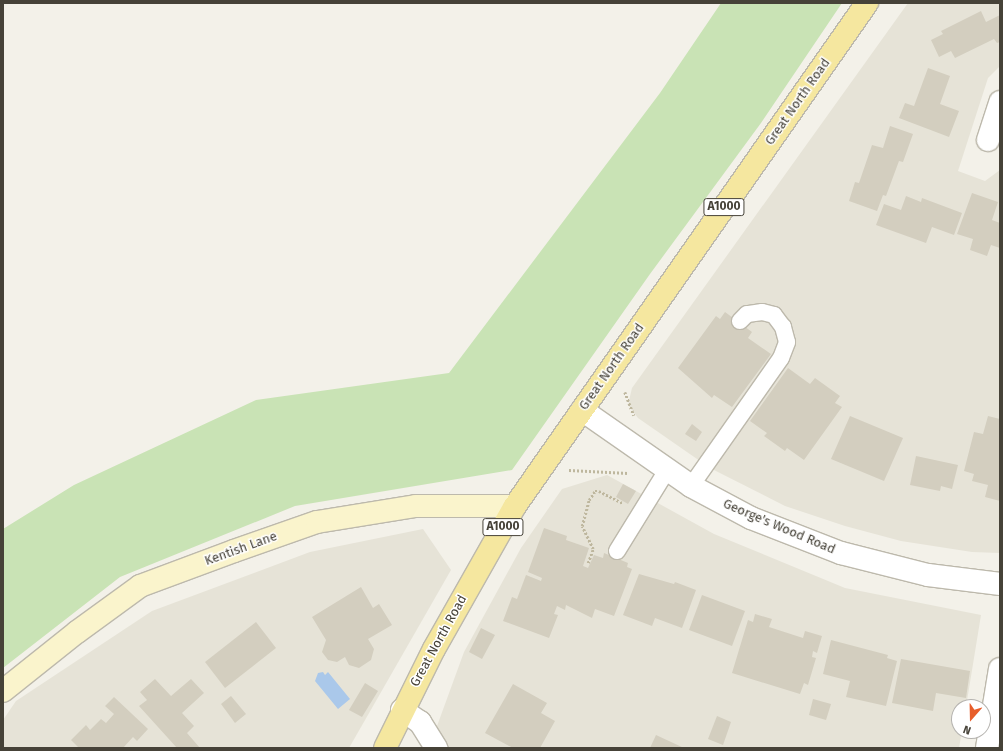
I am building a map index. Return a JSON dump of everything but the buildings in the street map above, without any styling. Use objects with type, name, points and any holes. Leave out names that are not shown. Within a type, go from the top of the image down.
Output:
[{"type":"main road","name":"Great North Road","points":[[385,748],[402,710],[515,506],[867,3]]},
{"type":"main road","name":"Kentish Lane","points":[[3,691],[77,632],[140,586],[234,551],[317,522],[416,506],[515,506]]},
{"type":"street","points":[[988,140],[1000,102]]},
{"type":"street","name":"George's Wood Road","points":[[582,410],[691,486],[751,518],[841,553],[928,575],[1000,584]]},
{"type":"street","points":[[987,748],[1000,669]]},
{"type":"street","points":[[402,710],[420,722],[436,748]]},
{"type":"lane","points":[[691,486],[781,358],[787,342],[784,327],[774,315],[762,312],[747,314],[740,321]]},
{"type":"lane","points":[[617,551],[667,470]]},
{"type":"path","points":[[620,355],[625,393],[636,419]]},
{"type":"path","points":[[541,468],[630,473]]},
{"type":"path","points":[[588,563],[593,549],[582,526],[582,518],[595,491],[604,492],[626,505]]},
{"type":"shaded area","points":[[908,3],[1000,3],[1000,66],[988,78],[958,171],[985,181],[1000,170],[1000,553],[972,552],[901,541],[845,526],[785,506],[710,468],[638,418],[628,405],[632,388]]},
{"type":"shaded area","points":[[607,475],[714,534],[845,588],[981,615],[967,699],[951,699],[951,739],[961,739],[959,748],[429,748],[464,652],[521,548],[562,489]]},
{"type":"shaded area","points":[[423,529],[451,570],[349,748],[3,748],[3,720],[16,701],[152,611],[310,552]]},
{"type":"green space","points":[[721,3],[842,3],[761,123],[650,274],[512,470],[295,506],[120,577],[3,668],[3,529],[74,485],[256,400],[449,373],[660,93]]},
{"type":"water","points":[[323,672],[325,675],[328,672],[350,699],[338,709],[315,681],[318,673]]}]
